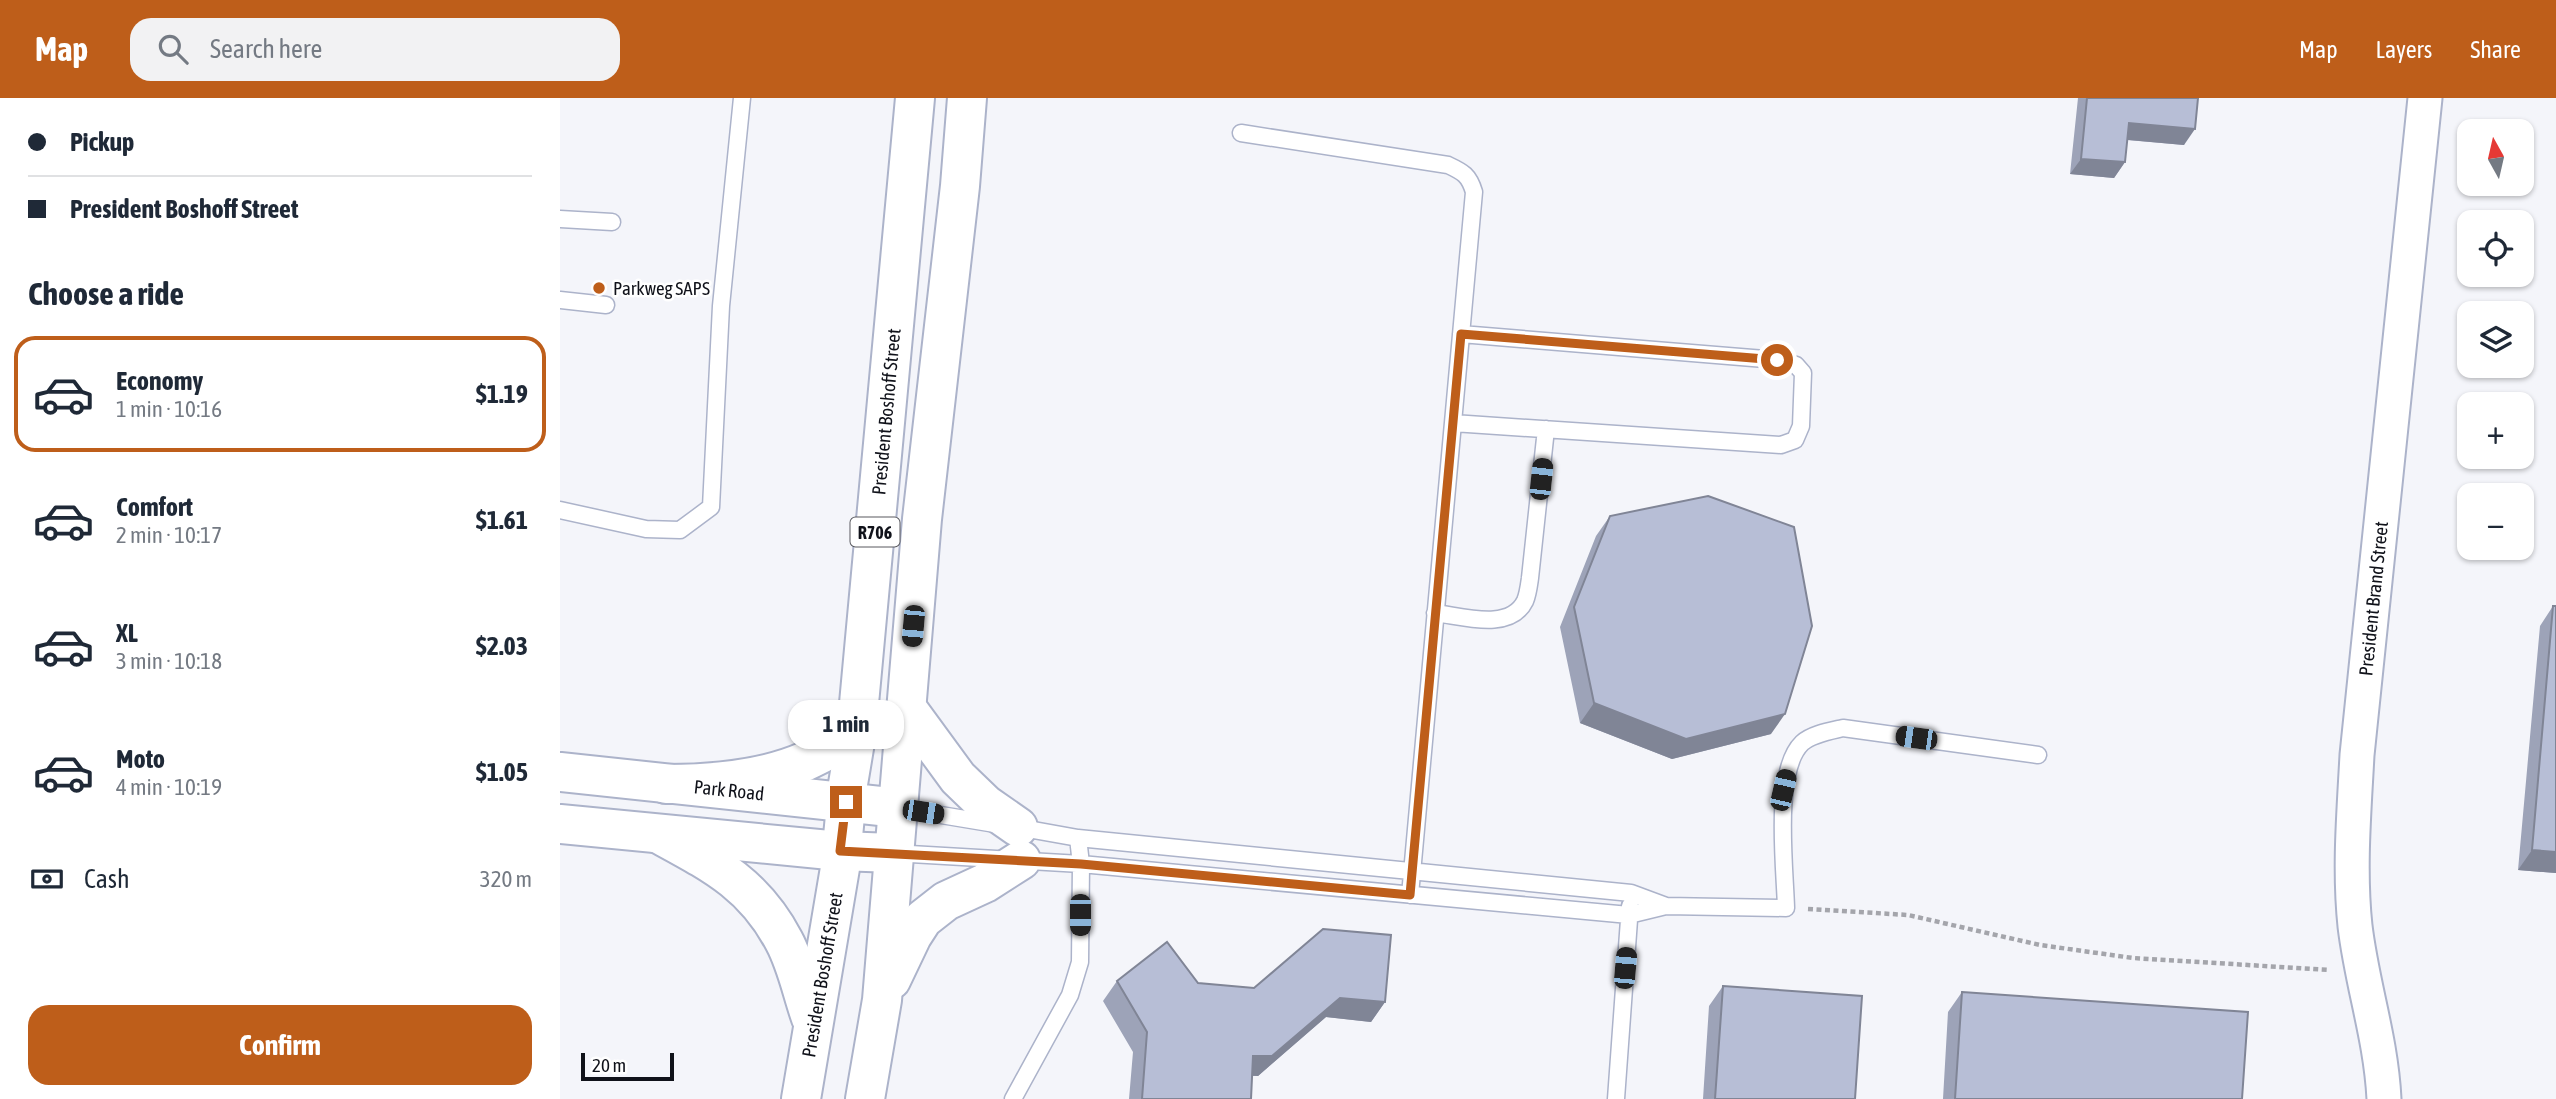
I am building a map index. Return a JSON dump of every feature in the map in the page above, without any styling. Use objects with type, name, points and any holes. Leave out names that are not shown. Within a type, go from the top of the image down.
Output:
[{"type":"main road","name":"President Boshoff Street","points":[[801,1099],[840,868],[856,736],[915,98]]},
{"type":"main road","name":"R706","points":[[865,1099],[882,1000],[922,519],[960,186],[967,98]]},
{"type":"main road","points":[[882,1000],[912,936],[923,919],[946,901],[985,883],[1020,844],[958,778],[906,707]]},
{"type":"main road","points":[[666,784],[736,780],[773,772],[805,762],[856,736]]},
{"type":"main road","name":"Park Road","points":[[560,772],[899,808]]},
{"type":"main road","points":[[560,824],[840,851],[894,853]]},
{"type":"main road","points":[[659,834],[722,871],[749,891],[785,943],[813,1024]]},
{"type":"street","name":"President Brand Street","points":[[2384,1099],[2382,1061],[2362,972],[2355,924],[2352,859],[2357,755],[2425,98]]},
{"type":"lane","points":[[560,510],[646,529],[680,530],[711,507],[720,306],[742,98]]},
{"type":"lane","points":[[1241,132],[1448,165],[1466,173],[1474,191],[1410,895]]},
{"type":"lane","points":[[560,219],[612,222]]},
{"type":"lane","points":[[560,300],[606,305]]},
{"type":"lane","points":[[1453,423],[1781,445],[1795,440],[1801,426],[1803,373],[1796,365],[1777,360],[1461,334]]},
{"type":"lane","points":[[1435,612],[1490,620],[1517,612],[1526,600],[1546,429]]},
{"type":"lane","points":[[899,808],[1081,864],[1629,915],[1667,906],[1786,908],[1783,790],[1791,758],[1803,742],[1843,728],[2038,755]]},
{"type":"lane","points":[[1013,1099],[1070,995],[1080,962],[1081,864],[1078,838]]},
{"type":"lane","points":[[894,853],[1078,838],[1631,893],[1667,906]]},
{"type":"lane","points":[[1616,1099],[1631,893]]},
{"type":"path","points":[[1786,908],[1908,915],[2040,945],[2133,958],[2362,972]]},
{"type":"building","points":[[2087,98],[2198,98],[2195,129],[2129,123],[2125,162],[2081,159]]},
{"type":"building","points":[[1708,496],[1794,527],[1812,626],[1785,714],[1686,739],[1594,703],[1574,607],[1610,516]]},
{"type":"building","points":[[2553,606],[2556,606],[2556,852],[2532,850]]},
{"type":"building","points":[[1323,929],[1391,935],[1385,1002],[1340,998],[1272,1056],[1253,1056],[1251,1099],[1142,1099],[1147,1032],[1117,981],[1167,942],[1198,983],[1254,988]]},
{"type":"building","points":[[1723,986],[1862,996],[1855,1099],[1715,1099]]},
{"type":"building","points":[[1962,992],[2248,1012],[2242,1099],[1955,1099]]},
{"type":"place","name":"Parkweg SAPS","points":[[599,288]]},
{"type":"route","points":[[846,802],[840,851],[1081,864],[1410,895],[1461,334],[1777,360]]}]
